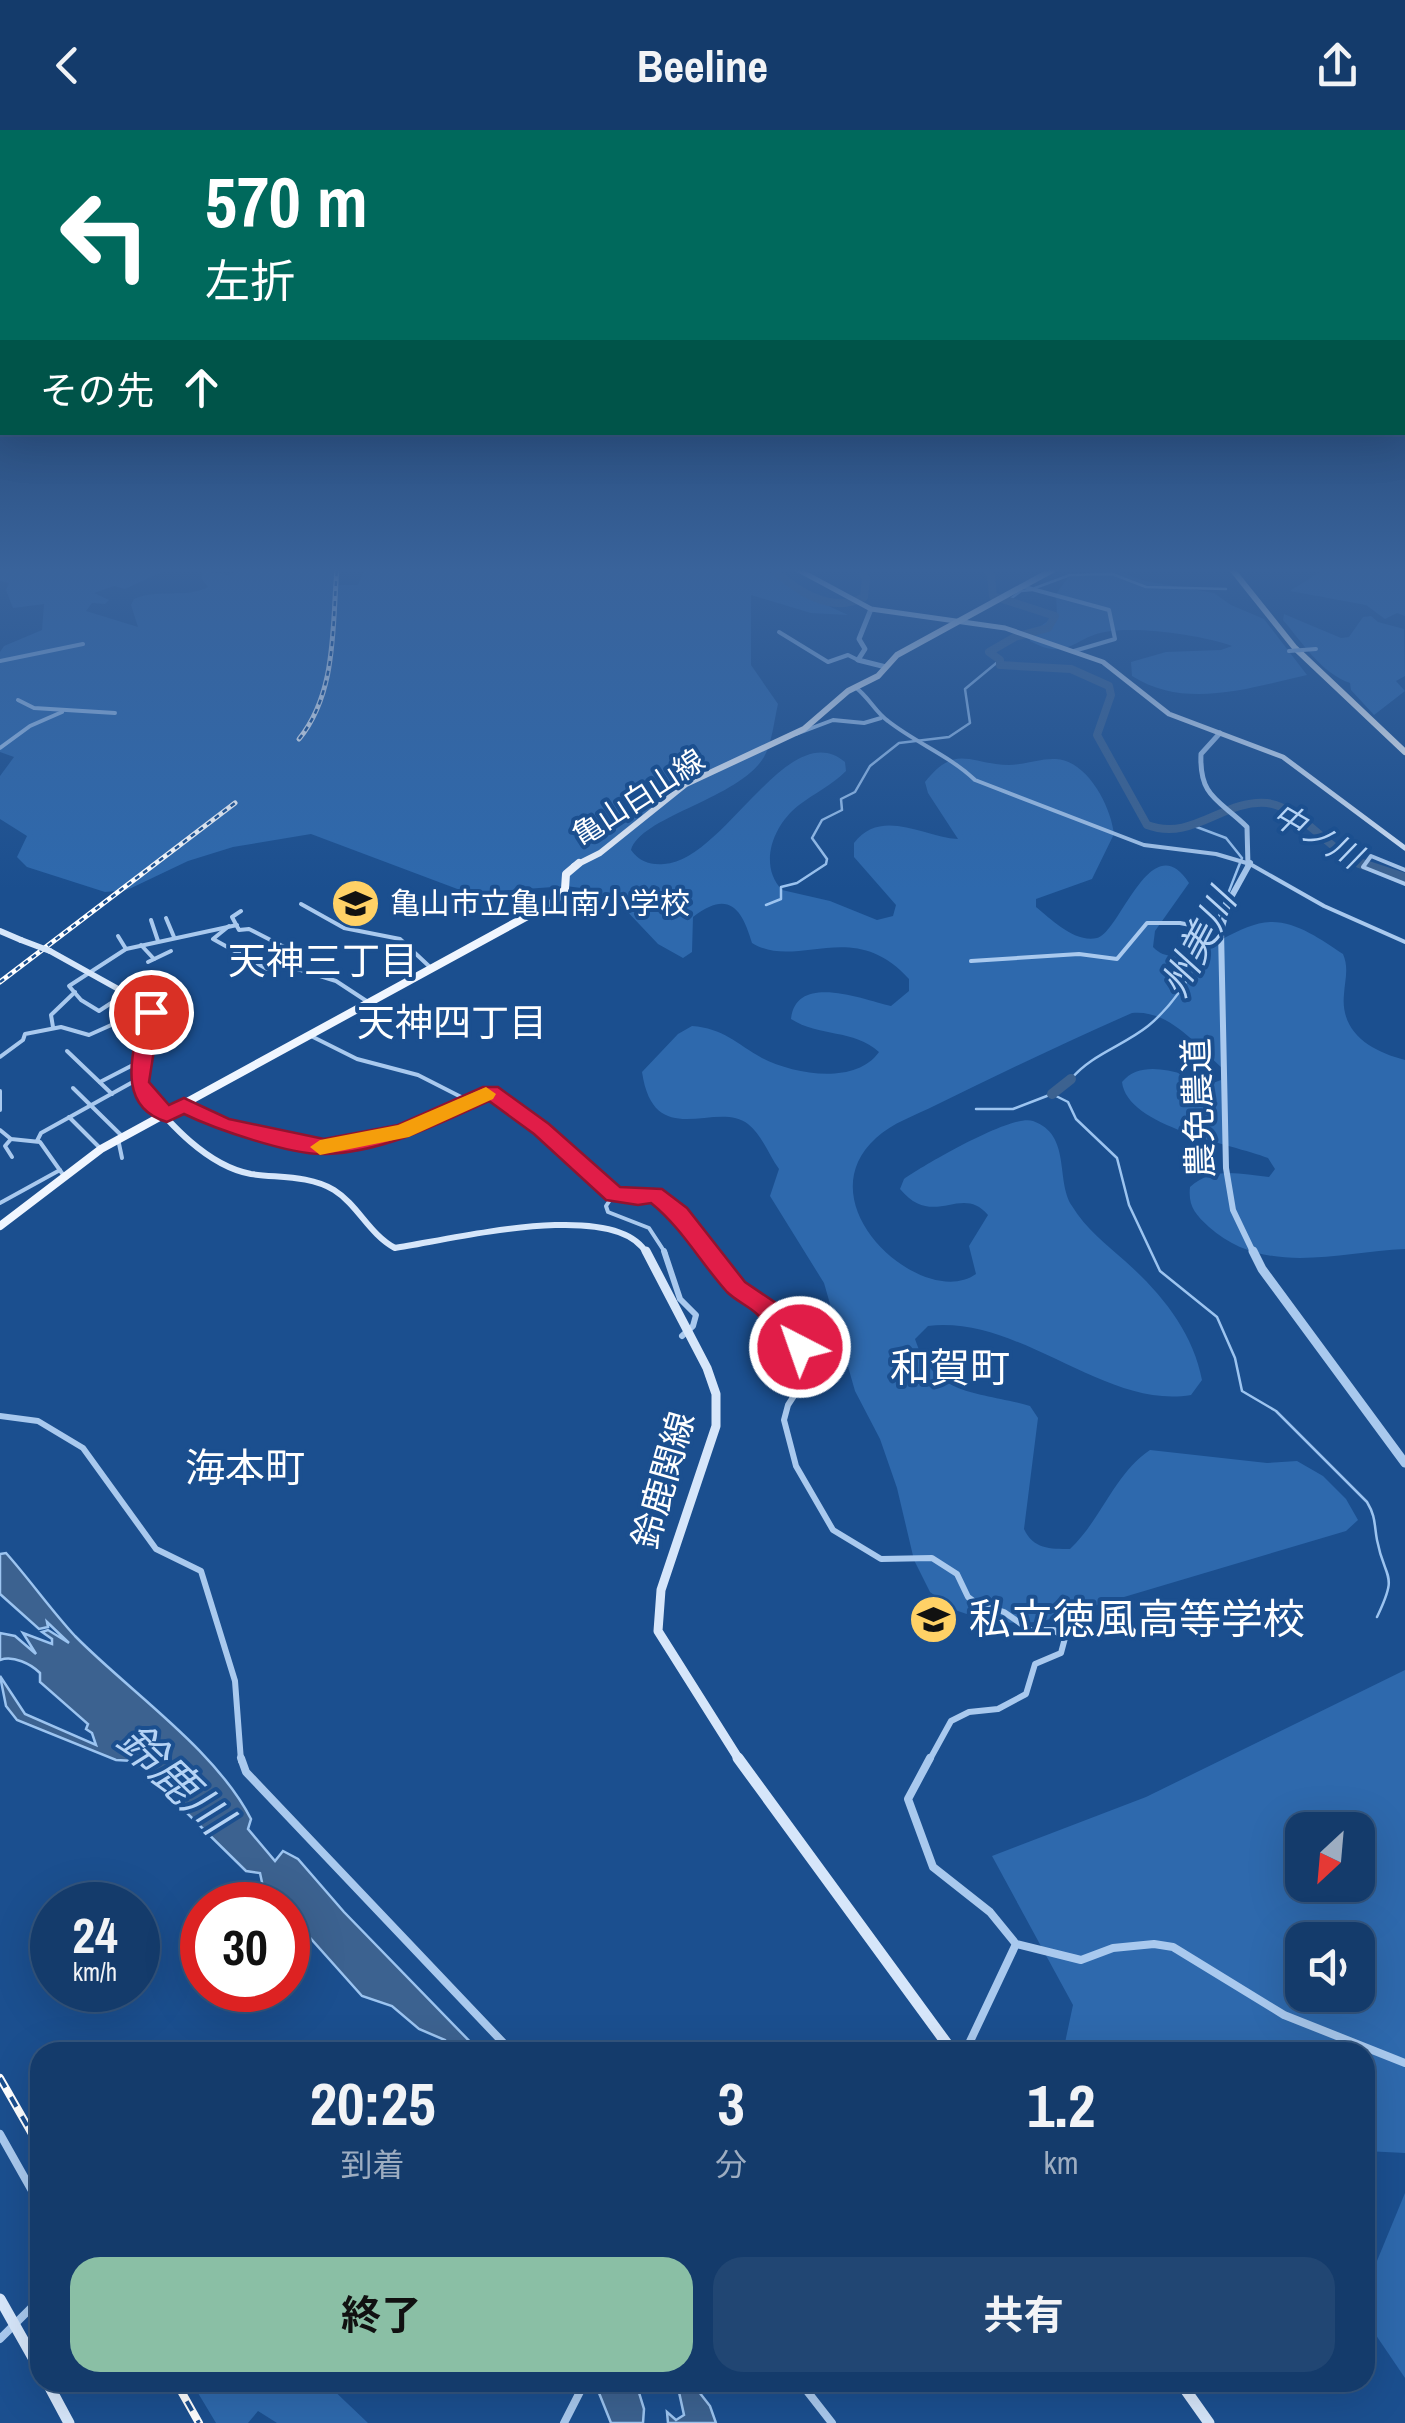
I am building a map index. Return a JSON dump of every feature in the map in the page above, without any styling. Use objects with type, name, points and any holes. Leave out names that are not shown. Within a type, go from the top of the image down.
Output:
[{"type":"highway","points":[[1322,675],[1405,752]]},
{"type":"highway","points":[[1332,675],[1405,744]]},
{"type":"main road","name":"亀山白山線","points":[[0,1226],[62,1173],[101,1149],[556,902],[565,889],[571,867],[600,853],[686,784],[793,734],[855,687],[879,675]]},
{"type":"main road","points":[[1120,675],[1170,714],[1282,757],[1405,848]]},
{"type":"main road","points":[[0,931],[89,972],[149,1008]]},
{"type":"main road","name":"鈴鹿関線","points":[[149,1008],[139,1082],[144,1093],[220,1163],[236,1170],[323,1185],[337,1191],[383,1243],[395,1248],[572,1222],[621,1229],[642,1244],[716,1394],[716,1426],[662,1590],[658,1631],[750,1775],[946,2042]]},
{"type":"main road","points":[[0,2299],[30,2352]]},
{"type":"main road","points":[[52,2392],[69,2423]]},
{"type":"main road","points":[[1187,2392],[1209,2423]]},
{"type":"street","points":[[855,687],[872,699],[883,718],[957,763],[972,778],[1144,845],[1247,863],[1324,906],[1405,942]]},
{"type":"street","points":[[18,700],[34,708],[115,713]]},
{"type":"street","points":[[0,748],[30,726],[65,711]]},
{"type":"street","points":[[793,734],[810,732],[833,720],[864,723],[883,718]]},
{"type":"street","points":[[1220,734],[1201,754],[1200,779],[1204,791],[1247,827],[1247,863]]},
{"type":"street","points":[[1405,870],[1369,858],[1363,867],[1371,874],[1405,884]]},
{"type":"street","name":"農免農道","points":[[1247,863],[1214,929],[1226,1168],[1233,1210],[1262,1269],[1405,1463]]},
{"type":"street","points":[[301,904],[344,928],[400,939],[433,970]]},
{"type":"street","points":[[228,926],[213,939],[267,968],[292,951],[249,929],[242,932],[232,917],[241,910]]},
{"type":"street","points":[[166,918],[174,937]]},
{"type":"street","points":[[152,920],[158,941]]},
{"type":"street","points":[[970,961],[1078,954],[1117,959],[1147,923],[1214,929]]},
{"type":"street","points":[[127,992],[99,1011],[68,986],[126,948],[237,925]]},
{"type":"street","points":[[118,936],[126,948]]},
{"type":"street","points":[[141,945],[151,960],[171,951]]},
{"type":"street","points":[[276,963],[336,981],[370,1004]]},
{"type":"street","points":[[53,1026],[51,1015],[75,992]]},
{"type":"street","points":[[0,1058],[25,1034],[53,1026],[89,1035],[149,1008]]},
{"type":"street","points":[[311,1036],[357,1059],[418,1075],[471,1102]]},
{"type":"street","points":[[67,1051],[112,1094]]},
{"type":"street","points":[[100,1082],[131,1066]]},
{"type":"street","points":[[37,1141],[41,1133],[131,1083]]},
{"type":"street","points":[[73,1088],[120,1138],[122,1158]]},
{"type":"street","points":[[0,1091],[0,1110]]},
{"type":"street","points":[[184,1106],[224,1125],[318,1147],[402,1132],[490,1092],[542,1129],[614,1194],[655,1194],[660,1198],[685,1219],[710,1258],[737,1288],[768,1310],[790,1343],[811,1346],[817,1360],[788,1404],[784,1420],[792,1459],[833,1530],[880,1559],[932,1558],[957,1574],[968,1597],[976,1603],[1004,1612],[1030,1630],[1054,1630],[1064,1638],[1062,1653],[1035,1664],[1026,1694],[998,1710],[969,1712],[947,1725],[908,1799],[933,1866],[990,1912],[1016,1944],[1081,1960],[1113,1948],[1154,1944],[1173,1947],[1284,2014],[1346,2042]]},
{"type":"street","points":[[69,1117],[101,1149]]},
{"type":"street","points":[[0,1130],[11,1139],[37,1141],[62,1173],[0,1203]]},
{"type":"street","points":[[11,1139],[5,1146],[12,1157]]},
{"type":"street","points":[[614,1194],[606,1206],[608,1212],[649,1228],[662,1246],[680,1300],[696,1315],[686,1334]]},
{"type":"street","points":[[0,1416],[38,1422],[83,1448],[156,1549],[201,1571],[234,1681],[240,1762],[246,1772],[502,2042]]},
{"type":"street","points":[[971,2042],[1016,1944]]},
{"type":"street","points":[[1375,2052],[1405,2063]]},
{"type":"street","points":[[0,2134],[30,2187]]},
{"type":"street","points":[[0,2339],[30,2308]]},
{"type":"street","points":[[564,2423],[579,2392]]},
{"type":"street","points":[[808,2392],[832,2423]]},
{"type":"shaded area","points":[[0,675],[758,675],[778,704],[764,757],[752,772],[734,784],[652,827],[631,850],[654,864],[687,857],[710,840],[779,772],[802,757],[824,752],[845,762],[846,771],[799,805],[782,823],[772,846],[771,869],[782,890],[830,901],[877,920],[893,916],[896,905],[854,857],[854,843],[865,832],[890,825],[958,839],[928,793],[925,782],[936,770],[964,758],[1009,765],[1056,759],[1068,762],[1096,787],[1114,834],[1092,879],[1036,899],[1036,907],[1057,924],[1080,937],[1097,938],[1106,932],[1137,886],[1162,866],[1175,868],[1189,883],[1155,931],[1153,947],[1165,955],[1193,952],[1240,930],[1270,922],[1299,928],[1343,954],[1344,1008],[1353,1030],[1370,1045],[1405,1060],[1405,1249],[1328,1257],[1278,1257],[1231,1242],[1209,1227],[1194,1209],[1190,1187],[1217,1174],[1269,1177],[1275,1169],[1268,1158],[1161,1122],[1128,1098],[1122,1082],[1142,1070],[1165,1070],[1213,1083],[1221,1080],[1222,1068],[1192,1039],[1170,1023],[1145,1013],[1132,1013],[1083,1035],[882,1133],[857,1165],[853,1193],[861,1220],[879,1245],[902,1265],[928,1278],[954,1282],[976,1274],[969,1246],[988,1215],[968,1203],[924,1206],[900,1189],[904,1179],[968,1142],[1007,1125],[1033,1121],[1045,1128],[1058,1147],[1072,1206],[1097,1236],[1151,1286],[1183,1330],[1202,1380],[1191,1395],[1159,1396],[1127,1389],[996,1334],[962,1326],[928,1326],[915,1339],[923,1358],[946,1382],[976,1394],[1030,1406],[1038,1418],[1024,1529],[1037,1544],[1070,1549],[1127,1471],[1150,1450],[1267,1463],[1297,1461],[1323,1476],[1346,1499],[1358,1520],[1346,1531],[1040,1622],[993,1623],[955,1610],[930,1592],[914,1560],[897,1488],[880,1439],[855,1391],[824,1283],[770,1196],[779,1169],[748,1124],[735,1118],[672,1117],[659,1111],[649,1096],[642,1072],[678,1034],[692,1026],[721,1033],[762,1058],[791,1069],[824,1074],[856,1069],[879,1052],[859,1040],[813,1029],[791,1019],[796,1005],[805,996],[833,993],[891,1006],[909,991],[909,979],[888,961],[867,951],[847,947],[769,950],[752,943],[738,912],[725,904],[716,904],[693,917],[692,952],[683,958],[658,944],[623,907],[585,889],[567,886],[468,893],[311,834],[233,847],[188,861],[127,890],[105,892],[27,867],[17,857],[27,836],[0,819],[0,776],[14,757],[0,752]]},
{"type":"shaded area","points":[[1307,675],[1196,694],[1152,686],[1132,676]]},
{"type":"shaded area","points":[[1335,675],[1405,675],[1396,681],[1405,691],[1374,715],[1351,690],[1350,683]]},
{"type":"shaded area","points":[[1405,1670],[1405,2153],[1375,2152],[1375,2042],[1065,2042],[1073,2005],[992,1856],[1146,1797]]},
{"type":"shaded area","points":[[1405,2193],[1405,2378],[1375,2334],[1375,2266]]},
{"type":"shaded area","points":[[197,2392],[335,2392],[368,2423],[277,2423],[258,2411],[248,2423],[216,2423]]},
{"type":"water","name":"鈴鹿川","points":[[6,1553],[75,1636],[216,1769],[251,1819],[248,1829],[275,1861],[283,1851],[298,1859],[470,2042],[447,2042],[419,2029],[392,2006],[362,1996],[310,1938],[310,1882],[262,1882],[260,1873],[246,1871],[134,1761],[116,1760],[17,1720],[6,1706],[0,1676],[25,1714],[96,1745],[86,1729],[88,1724],[40,1682],[40,1673],[16,1660],[0,1660],[0,1633],[15,1636],[36,1654],[23,1633],[52,1644],[52,1639],[42,1632],[48,1630],[69,1643],[47,1622],[48,1627],[39,1629],[0,1594],[0,1554]]},
{"type":"water","points":[[599,2392],[639,2392],[643,2423],[611,2423]]},
{"type":"water","points":[[679,2392],[699,2392],[716,2423],[668,2423],[667,2412],[676,2420],[684,2415]]},
{"type":"waterway","points":[[766,905],[781,899],[781,887],[797,883],[826,864],[827,859],[812,838],[822,820],[842,810],[841,799],[855,792],[870,766],[899,743],[949,737],[970,723],[965,689],[982,675]]},
{"type":"waterway","name":"中ノ川","points":[[1084,675],[1109,686],[1111,695],[1097,735],[1147,825],[1179,828],[1236,807],[1267,803],[1292,813],[1360,863]]},
{"type":"waterway","name":"州美川","points":[[1071,1079],[1165,1010],[1205,948],[1242,858],[1226,838],[1194,826]]},
{"type":"waterway","name":"中ノ川","points":[[1360,863],[1405,878]]},
{"type":"waterway","name":"中ノ川","points":[[1360,863],[1365,866]]},
{"type":"waterway","name":"州美川","points":[[1052,1094],[1071,1079]]},
{"type":"waterway","points":[[976,1109],[1013,1109],[1052,1094],[1068,1102],[1076,1119],[1117,1158],[1129,1205],[1160,1271],[1217,1317],[1235,1358],[1242,1391],[1276,1411],[1367,1502],[1389,1583],[1377,1617]]},
{"type":"railway","points":[[299,739],[320,701],[327,675]]},
{"type":"railway","points":[[0,982],[235,803]]},
{"type":"railway","points":[[0,2078],[30,2130]]},
{"type":"railway","points":[[182,2392],[199,2423]]},
{"type":"slow traffic","points":[[320,1147],[402,1132],[486,1094]]},
{"type":"place","name":"亀山市立亀山南小学校","points":[[355,903]]},
{"type":"place","name":"私立徳風高等学校","points":[[934,1619]]},
{"type":"district","name":"天神三丁目","points":[[323,960]]},
{"type":"district","name":"天神四丁目","points":[[452,1022]]},
{"type":"district","name":"和賀町","points":[[950,1367]]},
{"type":"district","name":"海本町","points":[[245,1467]]},
{"type":"route","points":[[151,1012],[139,1082],[144,1093],[167,1115],[184,1106],[224,1125],[324,1147],[402,1132],[490,1092],[542,1129],[607,1190],[638,1197],[655,1194],[680,1214],[710,1258],[737,1288],[768,1310],[790,1343],[800,1347]]}]
